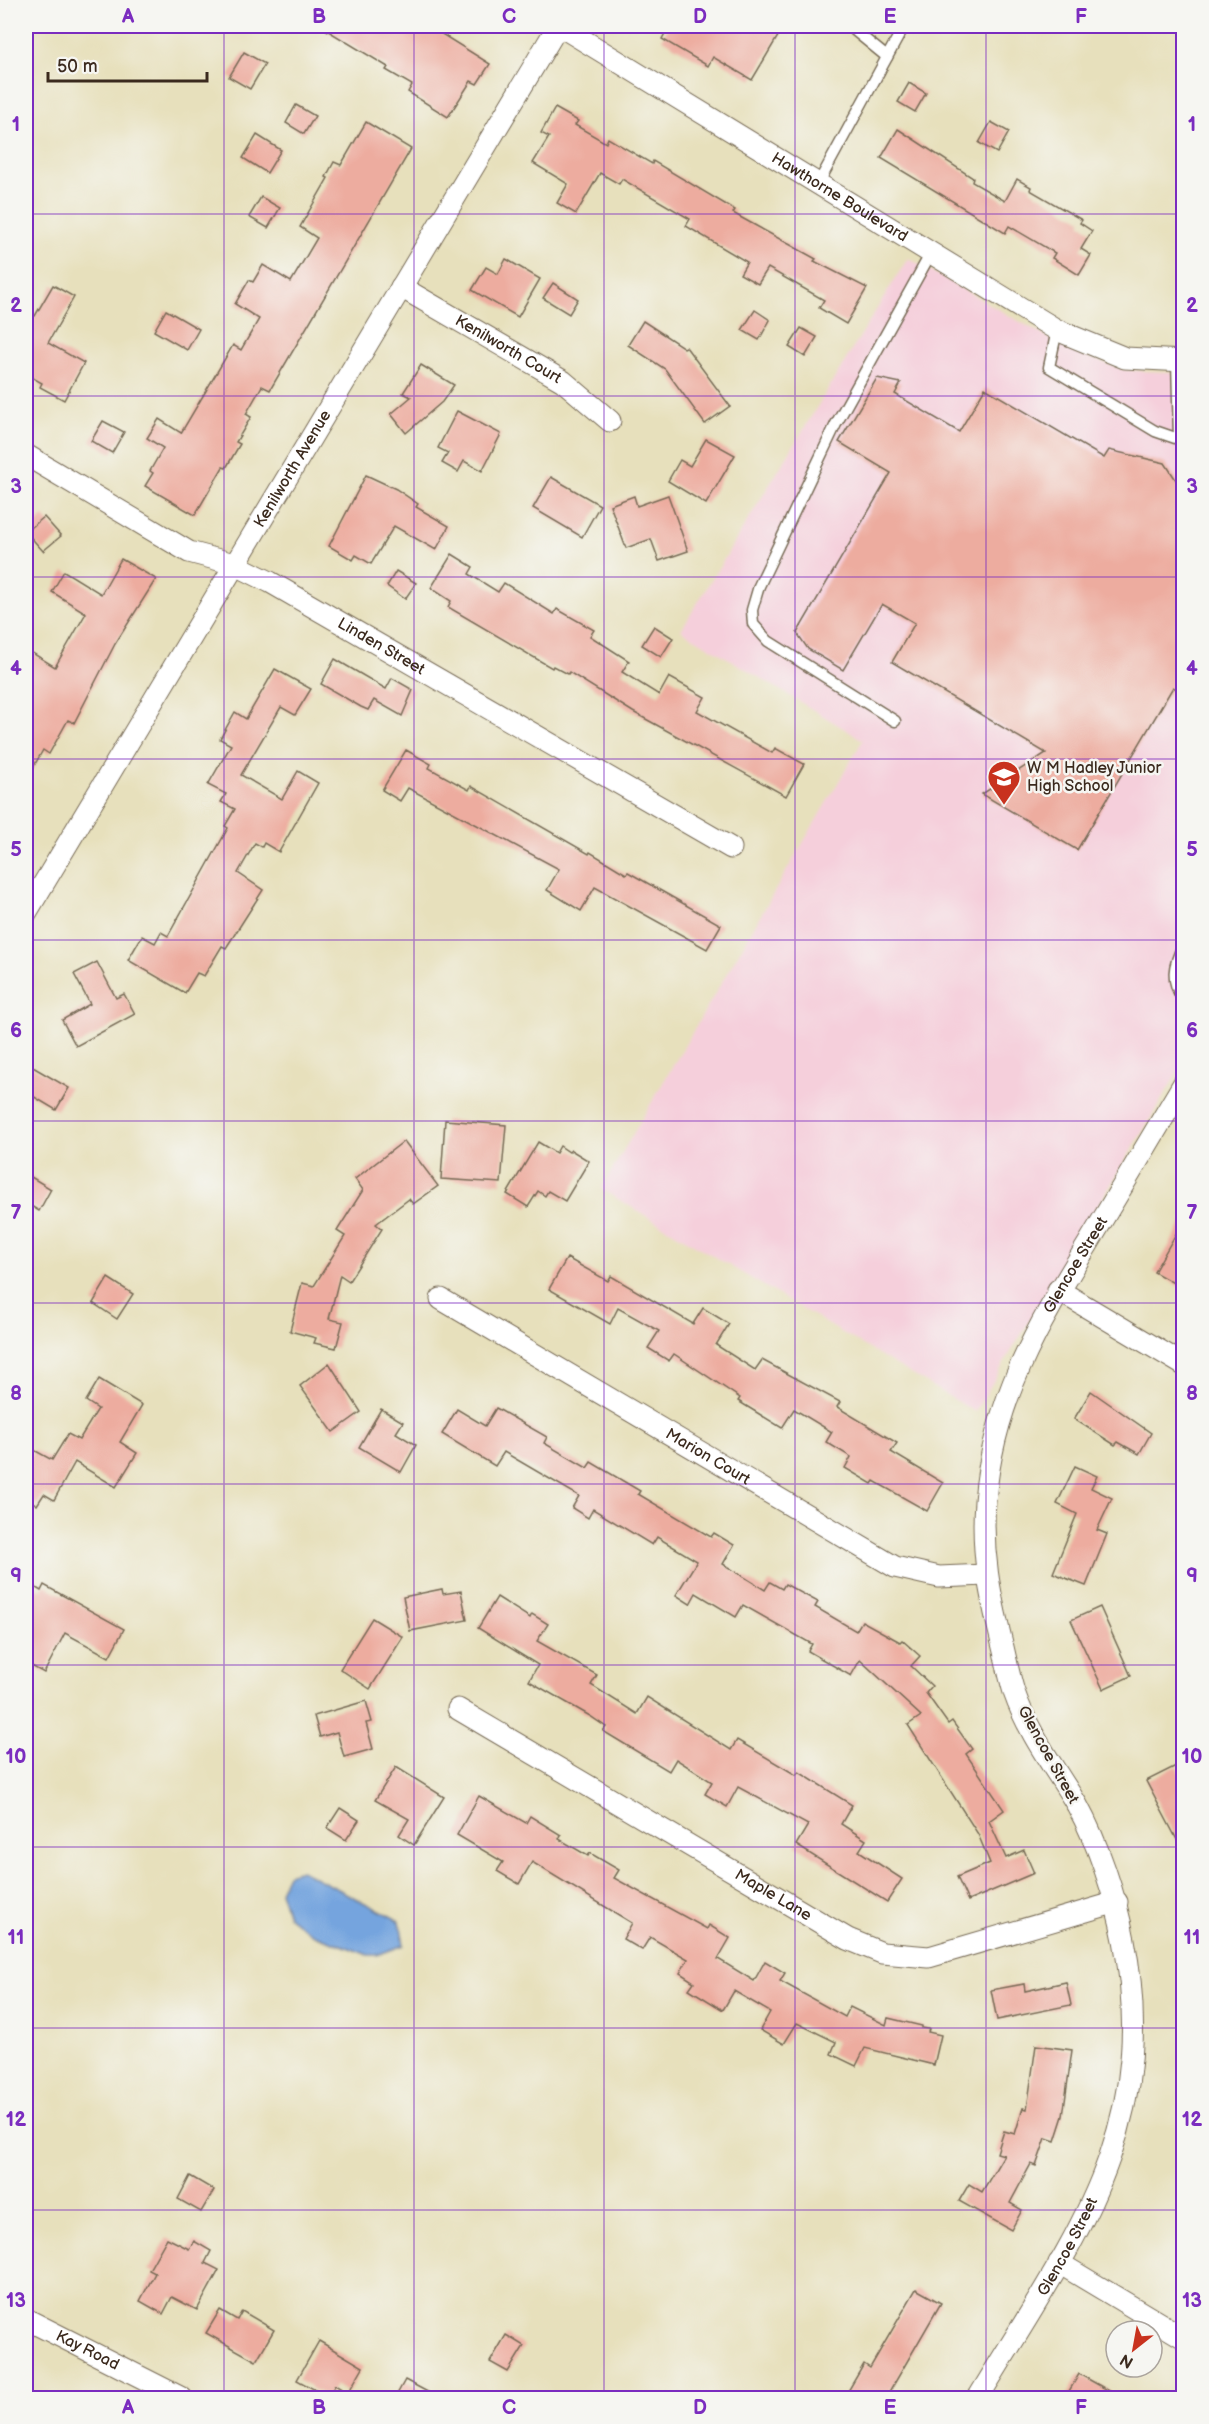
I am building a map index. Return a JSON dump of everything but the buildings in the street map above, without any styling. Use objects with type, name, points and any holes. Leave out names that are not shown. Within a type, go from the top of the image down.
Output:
[{"type":"street","name":"Hawthorne Boulevard","points":[[559,26],[1057,330],[1125,358],[1180,361]]},
{"type":"street","name":"Kenilworth Avenue","points":[[26,913],[559,26]]},
{"type":"street","name":"Kenilworth Court","points":[[401,287],[562,381],[610,421]]},
{"type":"street","name":"Linden Street","points":[[26,455],[189,552],[234,564],[270,582],[731,848]]},
{"type":"street","name":"Glencoe Street","points":[[978,2398],[1059,2264],[1100,2186],[1114,2149],[1130,2084],[1134,2019],[1133,1985],[1117,1902],[1079,1808],[1046,1757],[1014,1692],[986,1575],[985,1502],[997,1423],[1023,1358],[1058,1290],[1184,1083]]},
{"type":"street","points":[[1058,1290],[1184,1365]]},
{"type":"street","name":"Marion Court","points":[[441,1299],[895,1567],[939,1577],[986,1575]]},
{"type":"street","name":"Maple Lane","points":[[458,1709],[848,1939],[882,1953],[928,1957],[1117,1902]]},
{"type":"street","points":[[1059,2264],[1184,2338]]},
{"type":"street","name":"Kay Road","points":[[26,2319],[182,2398]]},
{"type":"lane","points":[[849,26],[887,57]]},
{"type":"lane","points":[[818,184],[904,26]]},
{"type":"lane","points":[[895,721],[768,641],[753,624],[752,610],[759,586],[836,424],[931,253]]},
{"type":"lane","points":[[1057,330],[1049,367],[1155,431],[1182,439],[1180,361]]},
{"type":"lane","points":[[1184,944],[1176,960],[1173,981],[1184,1001]]},
{"type":"shaded area","name":"W M Hadley Junior High School","points":[[908,258],[1073,352],[1125,370],[1183,373],[1183,1064],[975,1412],[601,1189],[863,740],[681,630]]},
{"type":"water","points":[[301,1870],[400,1921],[404,1945],[377,1955],[368,1955],[312,1934],[288,1916],[280,1891],[288,1874]]},
{"type":"place","name":"W M Hadley Junior High School","points":[[1004,806]]}]
